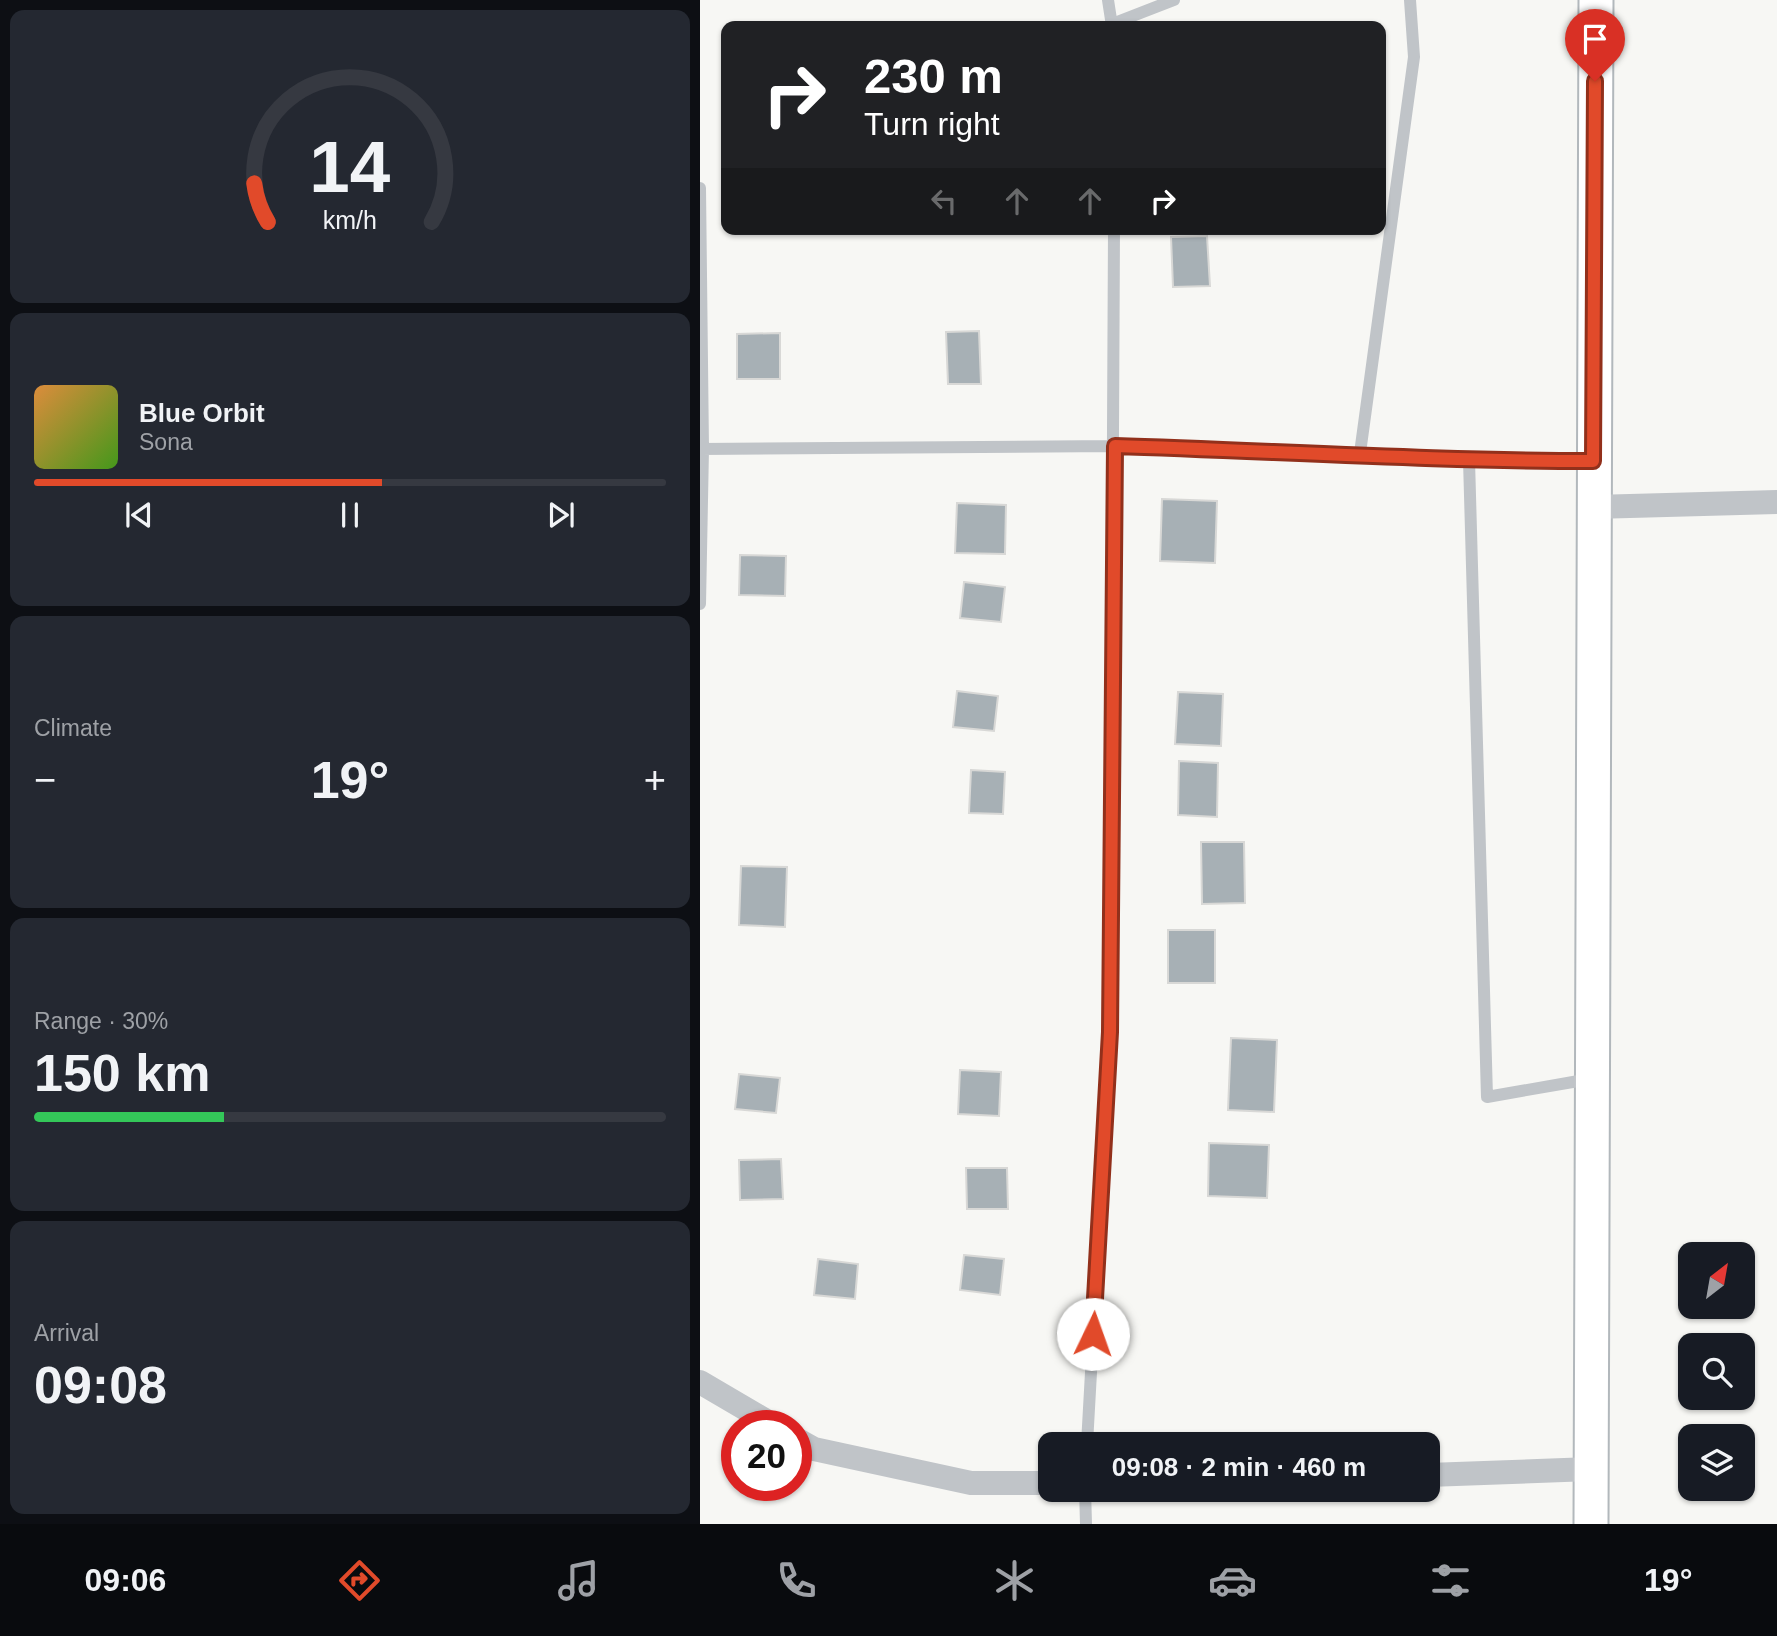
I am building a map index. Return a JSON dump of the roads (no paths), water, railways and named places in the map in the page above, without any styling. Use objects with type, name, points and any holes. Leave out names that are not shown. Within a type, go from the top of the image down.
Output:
[{"type":"street","points":[[1591,1524],[1592,506],[1596,0]]},
{"type":"street","points":[[1592,506],[1777,502]]},
{"type":"street","points":[[700,1382],[748,1410]]},
{"type":"street","points":[[812,1448],[971,1483],[1038,1483]]},
{"type":"street","points":[[1440,1475],[1591,1469]]},
{"type":"lane","points":[[1108,0],[1111,21]]},
{"type":"lane","points":[[1122,21],[1174,0]]},
{"type":"lane","points":[[1360,453],[1413,57],[1410,0]]},
{"type":"lane","points":[[700,187],[700,604]]},
{"type":"lane","points":[[1088,1432],[1110,1032],[1114,235]]},
{"type":"lane","points":[[701,449],[1115,446],[1360,453],[1469,460],[1593,461]]},
{"type":"lane","points":[[1469,460],[1487,1097],[1592,1078]]},
{"type":"lane","points":[[1085,1502],[1086,1524]]}]
